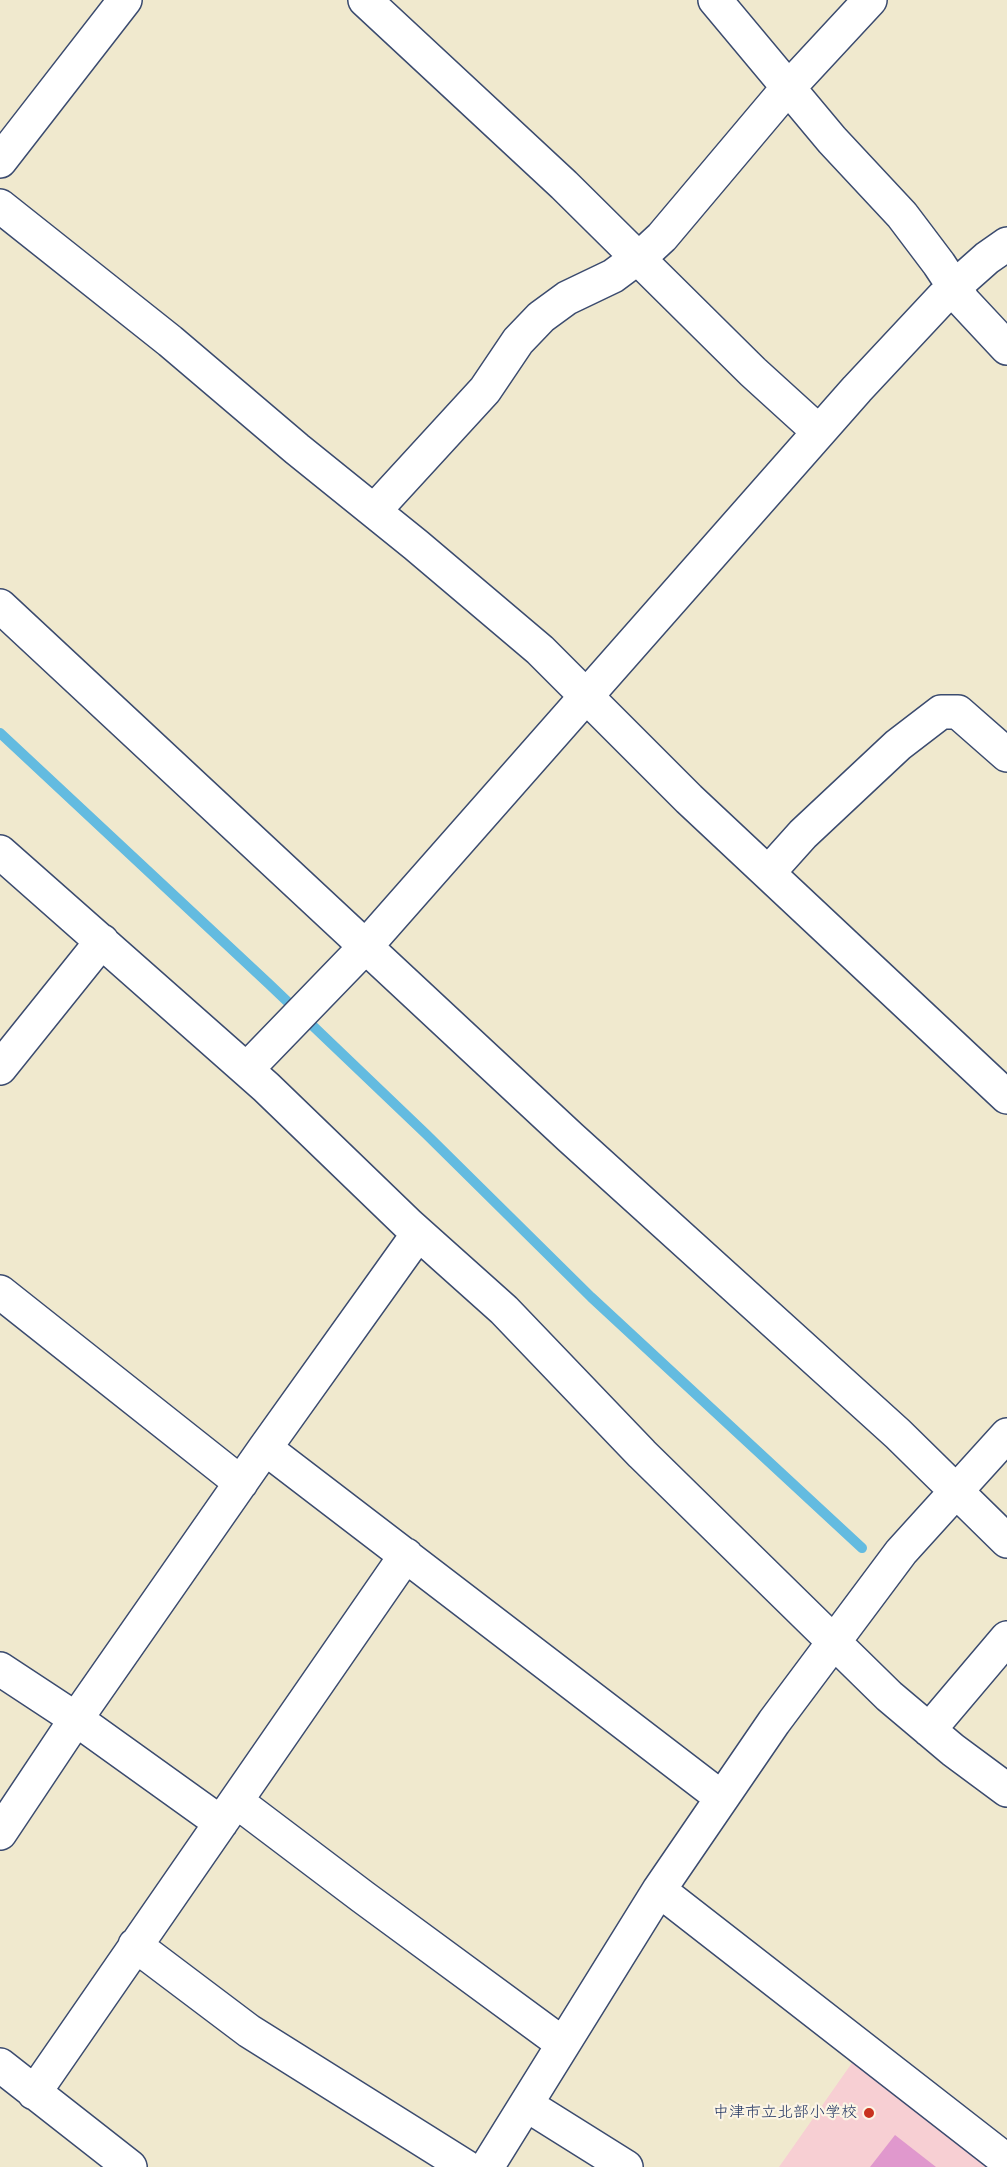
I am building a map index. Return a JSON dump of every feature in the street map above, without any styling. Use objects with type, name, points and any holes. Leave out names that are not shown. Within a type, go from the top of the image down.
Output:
[{"type":"street","points":[[0,161],[125,0]]},
{"type":"street","points":[[365,0],[564,185],[753,372],[819,432]]},
{"type":"street","points":[[715,0],[832,140],[902,215],[939,264],[953,288],[1007,348]]},
{"type":"street","points":[[374,511],[485,390],[518,341],[541,317],[567,298],[613,276],[662,237],[788,89],[870,0]]},
{"type":"street","points":[[0,206],[170,341],[540,650],[682,792],[1007,1097]]},
{"type":"street","points":[[247,1069],[366,946],[856,389],[953,288],[1007,244]]},
{"type":"street","points":[[0,606],[570,1137],[814,1356],[1007,1541]]},
{"type":"street","points":[[768,873],[823,815],[898,745],[941,712],[958,712],[1007,754]]},
{"type":"street","points":[[0,852],[247,1069],[418,1234],[504,1310],[642,1454],[889,1696],[1007,1791]]},
{"type":"street","points":[[0,1068],[102,941]]},
{"type":"street","points":[[0,1833],[76,1719],[265,1448],[418,1234]]},
{"type":"street","points":[[0,1292],[241,1483]]},
{"type":"street","points":[[487,2167],[659,1890],[767,1732],[901,1552],[1007,1435]]},
{"type":"street","points":[[265,1448],[722,1798]]},
{"type":"street","points":[[34,2093],[406,1555]]},
{"type":"street","points":[[929,1730],[1007,1638]]},
{"type":"street","points":[[0,1669],[76,1719],[363,1897],[563,2044]]},
{"type":"street","points":[[659,1890],[1007,2161]]},
{"type":"street","points":[[135,1945],[249,2031],[466,2167]]},
{"type":"street","points":[[0,2065],[130,2167]]},
{"type":"street","points":[[527,2105],[626,2167]]},
{"type":"shaded area","name":"中津市立北部小学校","points":[[854,2060],[991,2167],[779,2167]]},
{"type":"building","points":[[895,2135],[936,2167],[870,2167]]},
{"type":"waterway","points":[[0,733],[269,984],[426,1134],[591,1297],[862,1548]]},
{"type":"place","name":"中津市立北部小学校","points":[[869,2113]]}]
